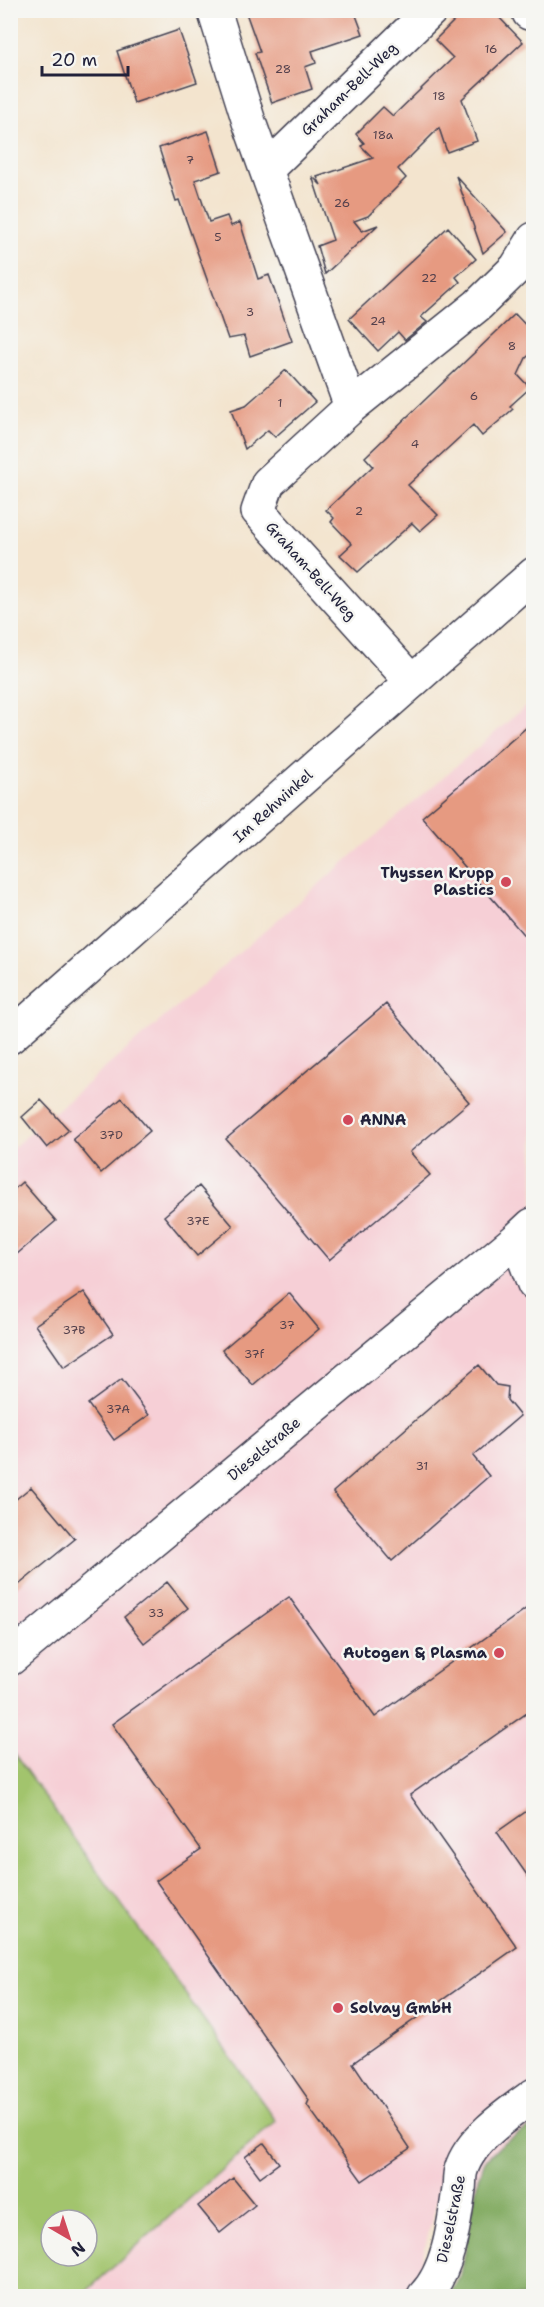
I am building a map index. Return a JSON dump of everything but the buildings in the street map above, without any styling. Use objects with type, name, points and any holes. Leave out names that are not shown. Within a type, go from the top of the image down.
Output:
[{"type":"street","points":[[213,10],[249,122],[268,168],[351,407]]},
{"type":"street","name":"Graham-Bell-Weg","points":[[268,168],[431,10]]},
{"type":"street","name":"Graham-Bell-Weg","points":[[412,682],[258,512],[268,483],[351,407],[478,305],[516,268],[534,239]]},
{"type":"street","name":"Im Rehwinkel","points":[[10,1037],[534,574]]},
{"type":"street","name":"Dieselstraße","points":[[525,1231],[534,1284]]},
{"type":"street","name":"Dieselstraße","points":[[10,1659],[525,1231]]},
{"type":"street","name":"Dieselstraße","points":[[424,2296],[442,2268],[461,2170],[471,2151],[484,2136],[534,2095]]},
{"type":"shaded area","points":[[533,700],[533,2296],[529,2296],[451,2146],[413,2293],[408,2296],[82,2296],[275,2121],[11,1748],[10,1150]]},
{"type":"green space","points":[[10,1748],[276,2121],[81,2296],[11,2296]]},
{"type":"green space","points":[[533,2125],[533,2296],[449,2296],[461,2275],[478,2178],[485,2161],[504,2142]]},
{"type":"place","name":"Thyssen Krupp Plastics","points":[[506,882]]},
{"type":"place","name":"ANNA","points":[[348,1120]]},
{"type":"place","name":"Autogen & Plasma","points":[[499,1653]]},
{"type":"place","name":"Solvay GmbH","points":[[338,2008]]}]
